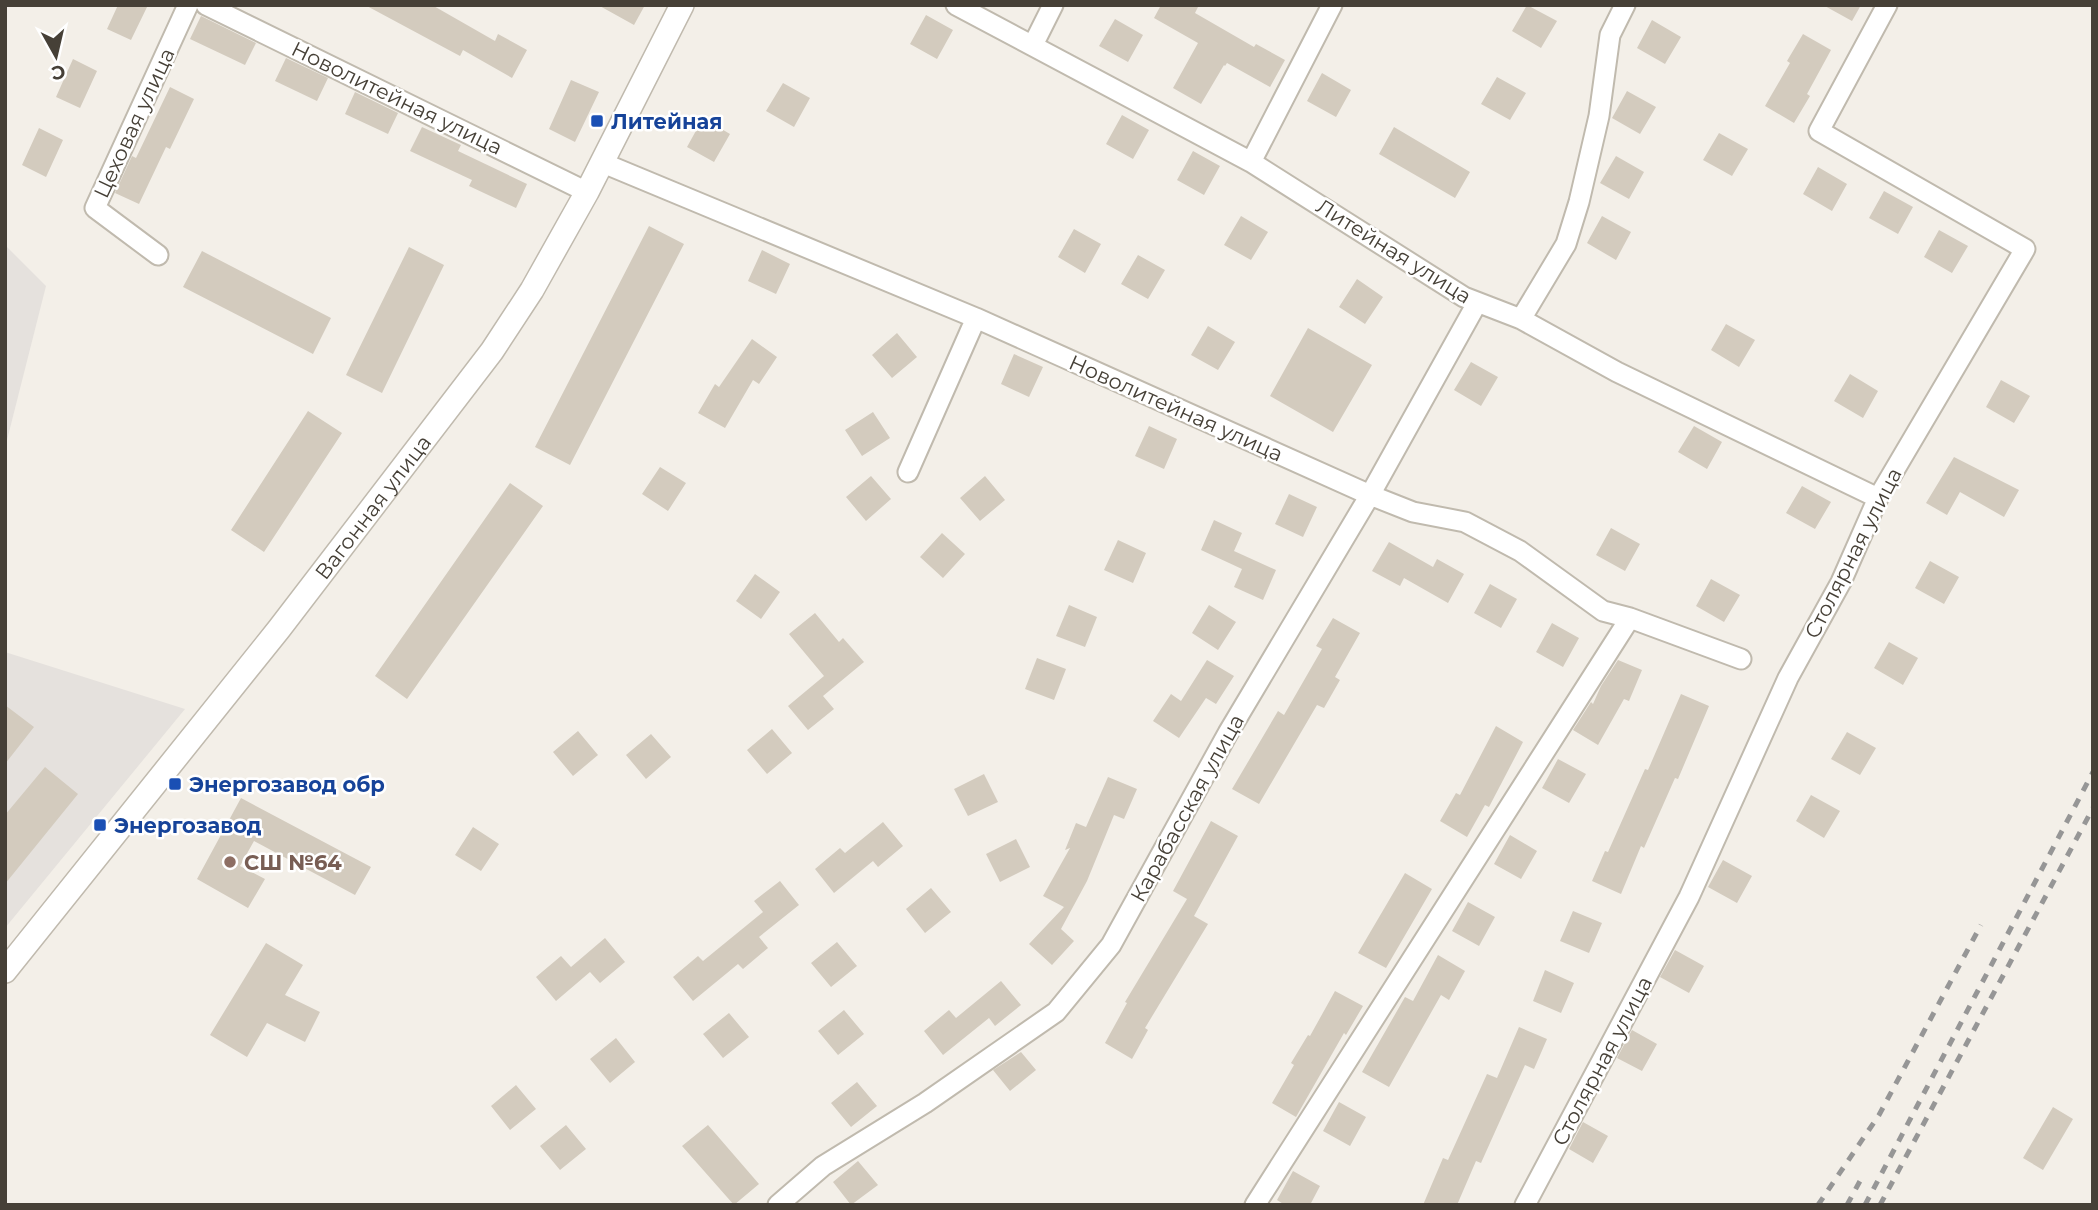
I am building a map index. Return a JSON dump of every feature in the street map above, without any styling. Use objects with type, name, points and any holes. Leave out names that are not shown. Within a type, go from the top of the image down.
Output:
[{"type":"street","name":"Цеховая улица","points":[[158,255],[95,208],[188,5]]},
{"type":"street","name":"Новолитейная улица","points":[[206,5],[587,192]]},
{"type":"street","name":"Вагонная улица","points":[[5,971],[279,629],[492,351],[532,290],[603,163],[682,5]]},
{"type":"street","name":"Литейная улица","points":[[956,5],[1251,162],[1464,297],[1521,319],[1617,372],[1878,498]]},
{"type":"street","points":[[1032,45],[1053,5]]},
{"type":"street","points":[[1251,162],[1332,5]]},
{"type":"street","points":[[1521,319],[1566,244],[1579,202],[1598,116],[1610,35],[1625,5]]},
{"type":"street","name":"Столярная улица","points":[[1525,1205],[1689,897],[1788,678],[1841,582],[1878,498],[2025,248],[1819,131],[1887,5]]},
{"type":"street","name":"Новолитейная улица","points":[[603,163],[976,318],[1370,495],[1413,512],[1465,522],[1520,551],[1602,611],[1630,618],[1741,659]]},
{"type":"street","name":"Карабасская улица","points":[[778,1205],[823,1166],[925,1103],[1056,1012],[1111,945],[1228,733],[1370,495],[1477,303]]},
{"type":"street","points":[[908,472],[976,318]]},
{"type":"street","points":[[1255,1205],[1630,618]]},
{"type":"shaded area","points":[[5,245],[46,286],[5,448]]},
{"type":"shaded area","points":[[5,652],[185,709],[5,928]]},
{"type":"building","points":[[118,5],[148,5],[131,40],[107,29]]},
{"type":"building","points":[[365,5],[432,5],[495,41],[498,34],[527,50],[512,78],[463,50],[460,56]]},
{"type":"building","points":[[598,5],[645,5],[634,25]]},
{"type":"building","points":[[1161,5],[1199,5],[1195,13],[1254,47],[1256,44],[1285,60],[1270,87],[1227,63],[1201,104],[1173,88],[1198,43],[1154,18]]},
{"type":"building","points":[[1527,5],[1557,21],[1541,48],[1512,31]]},
{"type":"building","points":[[1823,5],[1861,5],[1852,21]]},
{"type":"building","points":[[926,15],[953,30],[937,59],[910,44]]},
{"type":"building","points":[[201,16],[256,43],[245,65],[190,39]]},
{"type":"building","points":[[1115,19],[1143,35],[1128,62],[1099,46]]},
{"type":"building","points":[[1652,20],[1681,37],[1665,64],[1637,48]]},
{"type":"building","points":[[1803,34],[1831,50],[1794,123],[1765,106]]},
{"type":"building","points":[[286,58],[328,78],[317,101],[275,81]]},
{"type":"building","points":[[73,59],[97,71],[80,108],[56,97]]},
{"type":"building","points":[[1322,73],[1351,90],[1336,117],[1307,101]]},
{"type":"building","points":[[1497,77],[1526,93],[1510,120],[1481,104]]},
{"type":"building","points":[[571,80],[599,92],[575,142],[549,129]]},
{"type":"building","points":[[783,83],[810,98],[794,127],[766,111]]},
{"type":"building","points":[[170,87],[194,99],[170,149],[166,147],[139,204],[115,193],[132,156],[136,158]]},
{"type":"building","points":[[1627,91],[1656,107],[1640,134],[1612,118]]},
{"type":"building","points":[[355,92],[398,113],[388,134],[345,114]]},
{"type":"building","points":[[1122,115],[1149,130],[1133,159],[1106,144]]},
{"type":"building","points":[[703,118],[730,134],[714,162],[687,147]]},
{"type":"building","points":[[422,127],[461,145],[458,151],[527,184],[516,208],[469,186],[472,180],[410,151]]},
{"type":"building","points":[[1394,127],[1470,172],[1455,198],[1379,154]]},
{"type":"building","points":[[39,128],[63,140],[46,177],[22,165]]},
{"type":"building","points":[[1719,133],[1748,149],[1732,176],[1703,160]]},
{"type":"building","points":[[1193,151],[1220,166],[1204,195],[1177,180]]},
{"type":"building","points":[[1616,156],[1644,172],[1629,199],[1600,183]]},
{"type":"building","points":[[1818,167],[1847,184],[1832,211],[1803,194]]},
{"type":"building","points":[[1884,191],[1913,207],[1898,234],[1869,218]]},
{"type":"building","points":[[1241,216],[1268,232],[1251,260],[1224,245]]},
{"type":"building","points":[[1602,216],[1631,232],[1616,260],[1587,243]]},
{"type":"building","points":[[649,226],[684,244],[570,465],[535,447]]},
{"type":"building","points":[[1074,229],[1101,244],[1085,273],[1058,257]]},
{"type":"building","points":[[1939,230],[1968,246],[1952,273],[1924,257]]},
{"type":"building","points":[[409,247],[444,265],[382,393],[346,375]]},
{"type":"building","points":[[762,250],[790,264],[776,294],[748,281]]},
{"type":"building","points":[[202,251],[331,318],[313,354],[183,287]]},
{"type":"building","points":[[1138,255],[1165,270],[1148,299],[1121,284]]},
{"type":"building","points":[[1357,279],[1383,297],[1365,324],[1339,307]]},
{"type":"building","points":[[1726,324],[1755,340],[1739,367],[1711,350]]},
{"type":"building","points":[[1208,326],[1235,342],[1218,370],[1191,355]]},
{"type":"building","points":[[1308,328],[1372,365],[1333,432],[1270,396]]},
{"type":"building","points":[[897,333],[917,357],[892,378],[872,355]]},
{"type":"building","points":[[752,339],[777,357],[759,384],[753,380],[725,428],[698,413],[715,384],[719,387]]},
{"type":"building","points":[[1014,354],[1043,367],[1029,397],[1001,384]]},
{"type":"building","points":[[1471,362],[1498,377],[1481,406],[1454,390]]},
{"type":"building","points":[[1850,374],[1878,391],[1863,418],[1834,401]]},
{"type":"building","points":[[2001,380],[2030,396],[2014,423],[1986,407]]},
{"type":"building","points":[[308,411],[342,433],[264,552],[231,530]]},
{"type":"building","points":[[873,412],[890,438],[862,456],[845,430]]},
{"type":"building","points":[[1149,426],[1177,439],[1164,469],[1135,456]]},
{"type":"building","points":[[1694,426],[1722,442],[1707,469],[1678,452]]},
{"type":"building","points":[[1954,457],[2019,490],[2004,517],[1960,492],[1947,515],[1926,503]]},
{"type":"building","points":[[660,467],[686,483],[668,511],[642,494]]},
{"type":"building","points":[[871,476],[891,499],[866,521],[846,497]]},
{"type":"building","points":[[985,476],[1005,500],[980,521],[960,498]]},
{"type":"building","points":[[510,483],[543,506],[407,699],[375,676]]},
{"type":"building","points":[[1802,486],[1831,502],[1815,529],[1786,513]]},
{"type":"building","points":[[1289,494],[1317,507],[1303,537],[1275,524]]},
{"type":"building","points":[[1214,520],[1242,533],[1234,551],[1276,570],[1263,600],[1234,587],[1242,569],[1201,550]]},
{"type":"building","points":[[1611,528],[1640,544],[1625,571],[1596,555]]},
{"type":"building","points":[[942,533],[965,554],[943,578],[920,557]]},
{"type":"building","points":[[1118,540],[1146,553],[1133,583],[1104,570]]},
{"type":"building","points":[[1389,542],[1433,567],[1437,559],[1464,574],[1448,603],[1404,578],[1400,586],[1372,571]]},
{"type":"building","points":[[1930,561],[1959,577],[1944,604],[1915,588]]},
{"type":"building","points":[[755,574],[780,592],[761,619],[736,601]]},
{"type":"building","points":[[1711,579],[1740,595],[1724,622],[1696,606]]},
{"type":"building","points":[[1490,584],[1517,599],[1501,628],[1474,613]]},
{"type":"building","points":[[1069,605],[1097,617],[1085,647],[1056,636]]},
{"type":"building","points":[[1209,605],[1236,622],[1218,650],[1192,633]]},
{"type":"building","points":[[815,613],[839,642],[843,638],[864,662],[823,696],[834,709],[808,730],[788,706],[824,676],[789,634]]},
{"type":"building","points":[[1333,618],[1360,633],[1335,677],[1340,680],[1324,708],[1317,705],[1259,804],[1232,789],[1278,711],[1284,715],[1322,649],[1316,646]]},
{"type":"building","points":[[1552,623],[1579,638],[1563,667],[1536,652]]},
{"type":"building","points":[[1889,642],[1918,658],[1903,685],[1874,668]]},
{"type":"building","points":[[1037,658],[1066,669],[1054,700],[1025,689]]},
{"type":"building","points":[[1207,660],[1234,676],[1216,704],[1206,698],[1179,738],[1153,721],[1171,694],[1181,701]]},
{"type":"building","points":[[1618,660],[1642,670],[1629,701],[1624,699],[1598,745],[1573,730],[1591,702],[1593,704]]},
{"type":"building","points":[[1681,694],[1709,706],[1678,779],[1675,778],[1644,848],[1641,846],[1621,894],[1592,881],[1645,769],[1648,770]]},
{"type":"building","points":[[5,705],[34,727],[5,764]]},
{"type":"building","points":[[1496,726],[1523,742],[1489,807],[1485,805],[1467,837],[1440,821],[1456,793],[1460,795]]},
{"type":"building","points":[[772,729],[792,753],[767,774],[747,750]]},
{"type":"building","points":[[578,731],[598,755],[573,776],[553,752]]},
{"type":"building","points":[[1847,732],[1876,748],[1860,775],[1831,759]]},
{"type":"building","points":[[651,734],[671,757],[646,779],[626,755]]},
{"type":"building","points":[[1558,759],[1586,774],[1569,803],[1542,788]]},
{"type":"building","points":[[45,767],[78,794],[5,884],[5,815]]},
{"type":"building","points":[[984,774],[998,802],[968,816],[954,789]]},
{"type":"building","points":[[1108,777],[1137,789],[1124,819],[1114,815],[1087,881],[1061,929],[1074,941],[1052,965],[1029,944],[1064,907],[1043,896],[1070,848],[1065,850],[1076,823],[1086,827]]},
{"type":"building","points":[[1811,795],[1840,811],[1824,838],[1796,821]]},
{"type":"building","points":[[241,798],[371,867],[355,895],[254,841],[240,866],[265,879],[248,908],[197,879]]},
{"type":"building","points":[[1211,821],[1238,836],[1194,916],[1208,924],[1145,1028],[1148,1030],[1132,1059],[1105,1043],[1127,1003],[1125,1002],[1187,899],[1173,891]]},
{"type":"building","points":[[883,822],[903,846],[878,867],[873,861],[834,893],[815,869],[840,848],[845,853]]},
{"type":"building","points":[[473,827],[499,844],[481,871],[455,855]]},
{"type":"building","points":[[1510,835],[1537,851],[1521,879],[1494,864]]},
{"type":"building","points":[[1016,839],[1030,867],[1000,882],[986,854]]},
{"type":"building","points":[[1723,860],[1752,876],[1737,903],[1708,887]]},
{"type":"building","points":[[1405,873],[1432,889],[1386,968],[1358,953]]},
{"type":"building","points":[[780,881],[799,905],[759,937],[768,948],[743,969],[738,964],[693,1001],[673,977],[698,956],[703,961],[763,912],[754,901]]},
{"type":"building","points":[[931,888],[951,912],[925,933],[906,909]]},
{"type":"building","points":[[1468,902],[1495,917],[1479,946],[1452,931]]},
{"type":"building","points":[[1573,911],[1602,923],[1589,953],[1560,941]]},
{"type":"building","points":[[605,938],[625,962],[600,983],[590,972],[556,1001],[536,977],[561,956],[571,967]]},
{"type":"building","points":[[837,942],[857,966],[831,987],[811,963]]},
{"type":"building","points":[[266,943],[303,965],[285,995],[320,1012],[305,1042],[267,1023],[247,1057],[210,1035]]},
{"type":"building","points":[[1675,950],[1704,966],[1689,993],[1660,977]]},
{"type":"building","points":[[1438,955],[1465,971],[1449,1000],[1441,995],[1389,1087],[1362,1072],[1405,997],[1413,1001]]},
{"type":"building","points":[[1545,970],[1574,983],[1561,1013],[1533,1001]]},
{"type":"building","points":[[1001,981],[1021,1005],[995,1026],[989,1018],[943,1055],[924,1031],[949,1010],[956,1018]]},
{"type":"building","points":[[1335,991],[1363,1006],[1346,1035],[1344,1033],[1296,1117],[1272,1103],[1294,1065],[1291,1063],[1308,1035],[1310,1036]]},
{"type":"building","points":[[844,1010],[864,1034],[838,1055],[818,1031]]},
{"type":"building","points":[[729,1013],[749,1037],[723,1058],[703,1034]]},
{"type":"building","points":[[1519,1027],[1547,1039],[1534,1069],[1525,1065],[1481,1163],[1476,1161],[1457,1205],[1423,1205],[1443,1158],[1448,1160],[1487,1074],[1497,1078]]},
{"type":"building","points":[[1632,1030],[1657,1044],[1642,1071],[1617,1058]]},
{"type":"building","points":[[616,1038],[635,1062],[610,1083],[590,1059]]},
{"type":"building","points":[[1021,1052],[1036,1070],[1010,1091],[993,1070]]},
{"type":"building","points":[[857,1082],[877,1106],[851,1127],[831,1103]]},
{"type":"building","points":[[516,1085],[536,1109],[510,1130],[491,1106]]},
{"type":"building","points":[[1339,1102],[1366,1117],[1350,1146],[1323,1131]]},
{"type":"building","points":[[2053,1107],[2073,1119],[2043,1170],[2023,1158]]},
{"type":"building","points":[[1583,1122],[1608,1136],[1593,1163],[1569,1149]]},
{"type":"building","points":[[566,1125],[586,1149],[560,1170],[540,1146]]},
{"type":"building","points":[[708,1125],[759,1184],[734,1205],[682,1146]]},
{"type":"building","points":[[858,1161],[878,1185],[851,1205],[833,1182]]},
{"type":"building","points":[[1293,1171],[1320,1186],[1310,1205],[1285,1205],[1277,1200]]},
{"type":"railway","points":[[1865,1205],[2093,772]]},
{"type":"railway","points":[[1880,1205],[2093,808]]},
{"type":"railway","points":[[1818,1205],[1879,1115],[1981,925]]},
{"type":"railway","points":[[1847,1205],[1860,1181]]},
{"type":"place","name":"Литейная","points":[[597,121]]},
{"type":"place","name":"Энергозавод обр","points":[[175,784]]},
{"type":"place","name":"Энергозавод","points":[[100,825]]},
{"type":"place","name":"СШ №64","points":[[230,862]]}]
